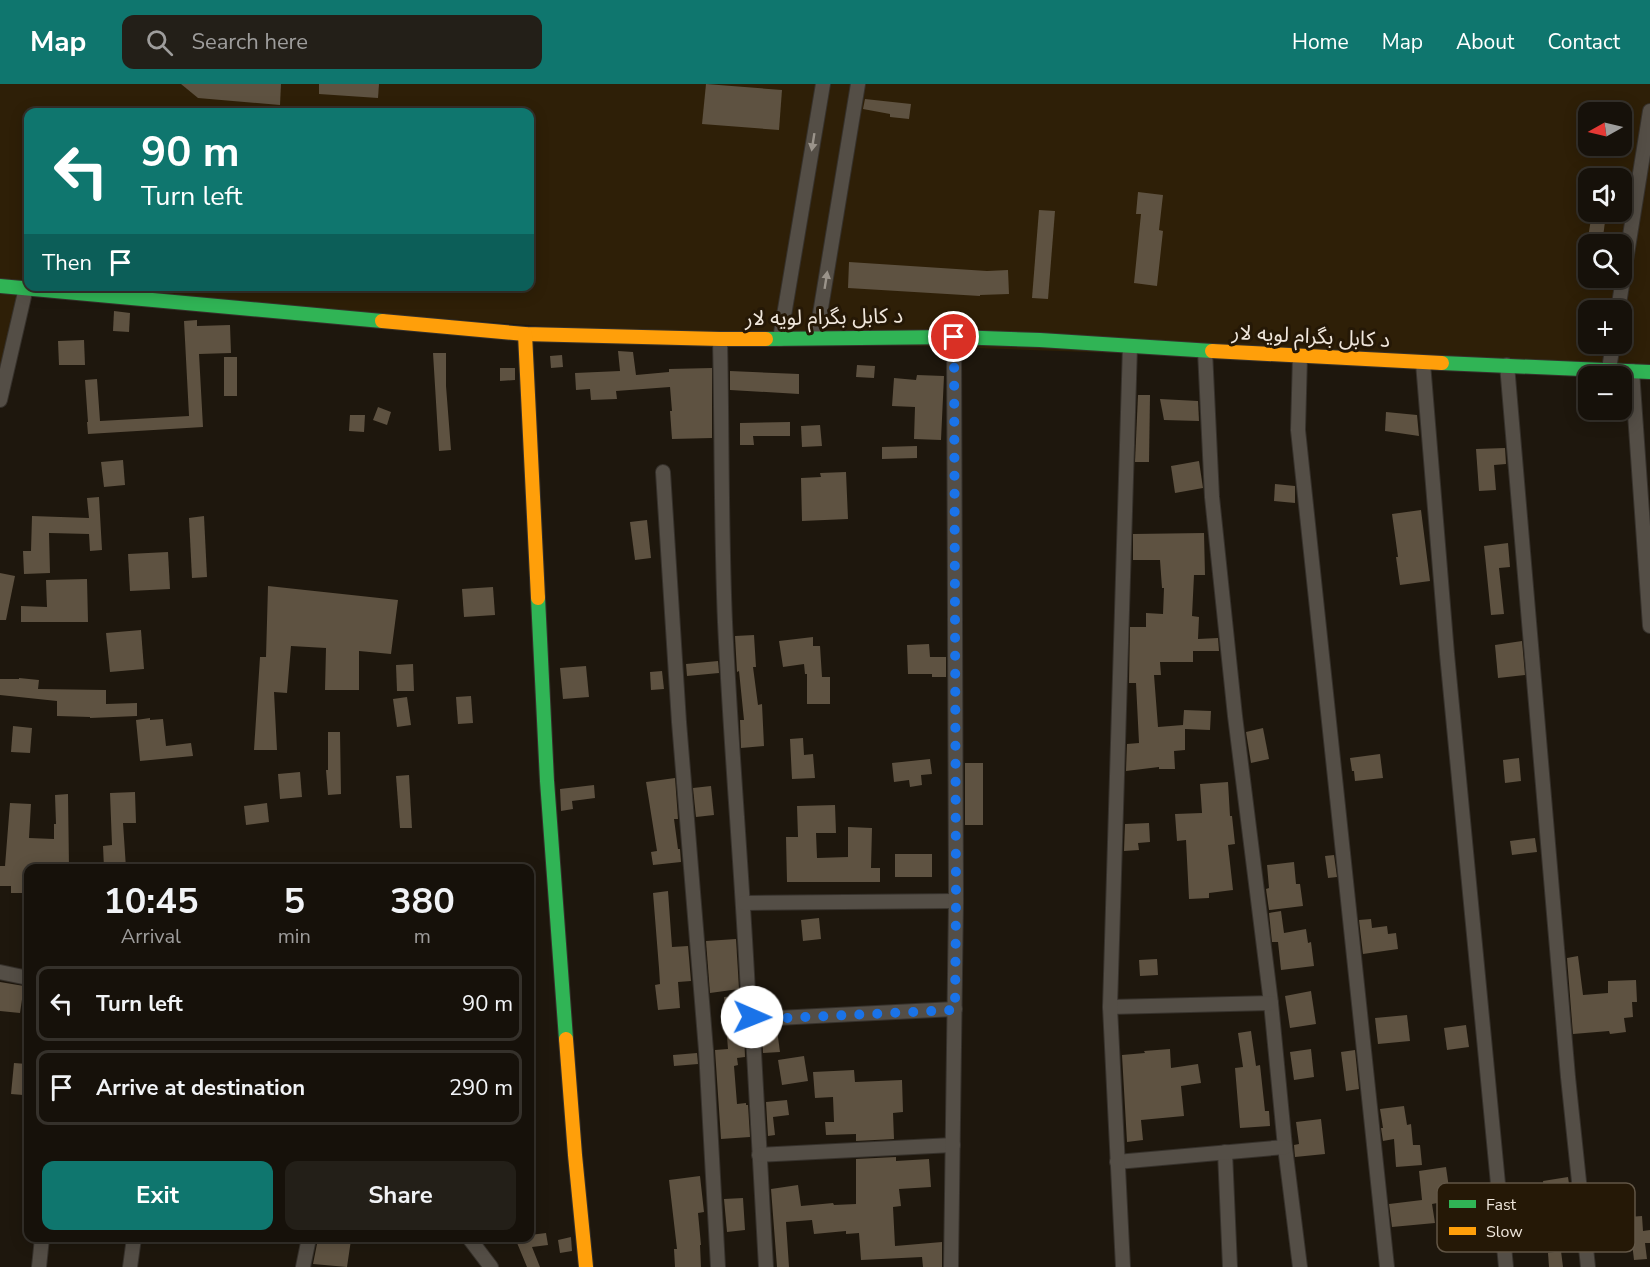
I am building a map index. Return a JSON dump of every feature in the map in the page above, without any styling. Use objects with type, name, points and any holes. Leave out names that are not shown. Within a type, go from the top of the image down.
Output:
[{"type":"main road","name":"د کابل بگرام لویه لار","points":[[0,286],[24,288]]},
{"type":"main road","name":"د کابل بگرام لویه لار","points":[[59,291],[525,334],[720,339],[954,337],[1423,363],[1578,368]]},
{"type":"main road","points":[[525,334],[547,781],[575,1155],[586,1267]]},
{"type":"main road","name":"د کابل بگرام لویه لار","points":[[1632,371],[1650,372]]},
{"type":"street","points":[[780,339],[823,84]]},
{"type":"street","points":[[816,338],[858,84]]},
{"type":"street","points":[[1620,300],[1650,111]]},
{"type":"street","points":[[0,400],[25,291]]},
{"type":"street","points":[[951,1267],[956,902],[954,337]]},
{"type":"street","points":[[720,339],[725,620],[749,1013],[752,1017],[766,1267]]},
{"type":"street","points":[[1123,1267],[1110,1007],[1130,346]]},
{"type":"street","points":[[1205,351],[1212,497],[1235,716],[1271,1003],[1285,1147],[1300,1267]]},
{"type":"street","points":[[1300,356],[1298,430],[1387,1267]]},
{"type":"street","points":[[1423,363],[1448,666],[1498,1183]]},
{"type":"street","points":[[1507,365],[1568,1077],[1579,1183]]},
{"type":"street","points":[[1632,371],[1650,626]]},
{"type":"street","points":[[663,472],[679,722],[706,1050],[718,1267]]},
{"type":"street","points":[[744,903],[956,902]]},
{"type":"street","points":[[0,972],[24,977]]},
{"type":"street","points":[[1110,1007],[1271,1003]]},
{"type":"street","points":[[752,1017],[764,1019],[955,1010]]},
{"type":"street","points":[[759,1155],[953,1145]]},
{"type":"street","points":[[1117,1162],[1285,1147]]},
{"type":"street","points":[[1225,1152],[1230,1267]]},
{"type":"street","points":[[39,1267],[42,1242]]},
{"type":"street","points":[[130,1267],[133,1242]]},
{"type":"street","points":[[303,1267],[308,1242]]},
{"type":"street","points":[[472,1242],[491,1267]]},
{"type":"street","points":[[1505,1252],[1506,1267]]},
{"type":"street","points":[[1586,1252],[1588,1267]]},
{"type":"shaded area","points":[[0,84],[1650,84],[1650,372],[1632,371],[1632,366],[1578,366],[1578,369],[720,339],[67,291],[534,291],[534,108],[24,108],[24,291],[0,400]]},
{"type":"building","points":[[181,84],[281,84],[280,105],[198,98]]},
{"type":"building","points":[[319,84],[379,84],[378,98],[319,94]]},
{"type":"building","points":[[706,84],[782,90],[779,130],[702,124]]},
{"type":"building","points":[[865,99],[911,104],[909,119],[890,117],[890,114],[863,109]]},
{"type":"building","points":[[1138,192],[1163,195],[1159,230],[1163,231],[1157,286],[1134,283],[1141,214],[1136,214]]},
{"type":"building","points":[[1039,210],[1055,211],[1048,299],[1032,298]]},
{"type":"building","points":[[1591,222],[1605,222],[1603,234],[1589,234]]},
{"type":"building","points":[[849,262],[987,271],[1008,270],[1009,294],[980,296],[848,288]]},
{"type":"building","points":[[114,311],[130,313],[129,332],[113,331]]},
{"type":"building","points":[[197,320],[197,326],[230,325],[231,353],[199,354],[203,427],[88,434],[85,380],[97,379],[100,421],[189,416],[184,321]]},
{"type":"building","points":[[84,340],[85,365],[59,365],[58,341]]},
{"type":"building","points":[[618,351],[633,352],[636,375],[669,372],[669,369],[712,368],[712,438],[672,439],[670,387],[616,391],[617,399],[591,400],[590,389],[576,390],[575,373],[620,371]]},
{"type":"building","points":[[433,353],[446,353],[451,450],[439,451]]},
{"type":"building","points":[[562,355],[563,367],[551,368],[550,356]]},
{"type":"building","points":[[224,357],[237,357],[237,396],[224,396]]},
{"type":"building","points":[[857,365],[875,366],[874,378],[856,377]]},
{"type":"building","points":[[500,368],[515,368],[515,380],[500,381]]},
{"type":"building","points":[[730,371],[799,374],[799,394],[730,390]]},
{"type":"building","points":[[917,375],[944,376],[941,440],[914,439],[915,407],[892,406],[894,378],[916,380]]},
{"type":"building","points":[[1138,395],[1150,395],[1149,462],[1135,462]]},
{"type":"building","points":[[1160,399],[1198,401],[1199,421],[1164,420]]},
{"type":"building","points":[[378,407],[391,412],[387,425],[373,420]]},
{"type":"building","points":[[1386,412],[1417,415],[1419,436],[1385,431]]},
{"type":"building","points":[[350,415],[365,415],[364,432],[349,431]]},
{"type":"building","points":[[790,422],[790,436],[753,436],[754,445],[740,445],[740,423]]},
{"type":"building","points":[[820,425],[822,446],[802,447],[801,426]]},
{"type":"building","points":[[917,446],[917,458],[882,459],[882,447]]},
{"type":"building","points":[[1505,448],[1506,464],[1494,465],[1496,490],[1479,491],[1476,449]]},
{"type":"building","points":[[123,460],[125,485],[104,487],[101,462]]},
{"type":"building","points":[[1199,461],[1203,488],[1175,493],[1171,466]]},
{"type":"building","points":[[846,472],[848,519],[802,521],[801,478],[821,477],[820,473]]},
{"type":"building","points":[[1275,484],[1295,486],[1295,503],[1274,501]]},
{"type":"building","points":[[99,497],[102,550],[90,551],[89,534],[49,533],[50,573],[24,574],[23,551],[31,551],[32,516],[89,518],[87,498]]},
{"type":"building","points":[[1421,510],[1430,581],[1400,585],[1392,514]]},
{"type":"building","points":[[204,516],[207,577],[192,578],[189,518]]},
{"type":"building","points":[[647,520],[651,558],[635,560],[630,522]]},
{"type":"building","points":[[1204,533],[1205,575],[1194,575],[1192,616],[1199,617],[1198,639],[1218,638],[1219,651],[1193,651],[1193,662],[1160,662],[1161,675],[1154,675],[1158,727],[1183,725],[1184,710],[1211,711],[1210,730],[1185,729],[1185,750],[1174,751],[1175,769],[1159,769],[1159,767],[1126,771],[1127,744],[1139,743],[1136,683],[1129,683],[1130,627],[1146,627],[1146,613],[1163,614],[1164,588],[1162,588],[1160,560],[1133,560],[1133,534]]},
{"type":"building","points":[[1508,543],[1510,567],[1499,568],[1504,614],[1491,615],[1484,546]]},
{"type":"building","points":[[168,552],[170,589],[130,591],[128,554]]},
{"type":"building","points":[[0,573],[15,576],[6,620],[0,620]]},
{"type":"building","points":[[87,579],[88,622],[21,622],[21,606],[47,607],[46,580]]},
{"type":"building","points":[[268,586],[398,600],[391,654],[359,651],[359,690],[325,690],[326,648],[291,646],[287,693],[274,692],[277,750],[254,750],[260,657],[266,657]]},
{"type":"building","points":[[493,587],[495,615],[464,617],[462,589]]},
{"type":"building","points":[[141,630],[144,669],[110,672],[106,633]]},
{"type":"building","points":[[754,635],[756,667],[753,667],[758,705],[762,704],[764,746],[741,748],[740,720],[744,720],[739,671],[737,672],[735,636]]},
{"type":"building","points":[[813,637],[813,646],[820,646],[822,677],[830,677],[830,704],[807,704],[807,674],[805,674],[804,664],[783,667],[779,641]]},
{"type":"building","points":[[1522,641],[1525,675],[1498,678],[1495,645]]},
{"type":"building","points":[[929,644],[930,657],[946,657],[946,677],[932,677],[932,674],[908,674],[907,645]]},
{"type":"building","points":[[718,661],[719,673],[687,676],[686,664]]},
{"type":"building","points":[[413,664],[414,691],[397,691],[396,665]]},
{"type":"building","points":[[586,666],[589,697],[563,699],[560,668]]},
{"type":"building","points":[[662,671],[664,689],[651,690],[650,672]]},
{"type":"building","points":[[0,679],[39,680],[38,689],[106,690],[106,704],[137,703],[137,716],[90,718],[57,716],[57,701],[0,695]]},
{"type":"building","points":[[471,696],[473,723],[458,724],[456,697]]},
{"type":"building","points":[[407,697],[411,725],[397,727],[393,699]]},
{"type":"building","points":[[150,718],[150,720],[163,719],[166,746],[191,743],[193,756],[140,761],[136,720]]},
{"type":"building","points":[[13,726],[32,728],[30,753],[11,752]]},
{"type":"building","points":[[1263,728],[1269,759],[1251,763],[1246,732]]},
{"type":"building","points":[[328,732],[340,732],[341,794],[328,795],[326,770],[328,770]]},
{"type":"building","points":[[803,738],[804,755],[813,754],[815,778],[792,779],[790,739]]},
{"type":"building","points":[[1380,754],[1383,778],[1355,781],[1350,758]]},
{"type":"building","points":[[1519,758],[1521,781],[1505,783],[1503,760]]},
{"type":"building","points":[[930,759],[932,774],[921,775],[922,785],[910,787],[909,780],[894,782],[892,763]]},
{"type":"building","points":[[965,763],[983,763],[983,825],[965,825]]},
{"type":"building","points":[[300,772],[302,797],[280,799],[278,774]]},
{"type":"building","points":[[409,775],[412,828],[400,828],[396,776]]},
{"type":"building","points":[[675,778],[678,819],[674,819],[681,862],[653,865],[651,852],[657,851],[646,782]]},
{"type":"building","points":[[1228,782],[1230,816],[1232,816],[1235,844],[1228,845],[1233,890],[1209,893],[1209,898],[1189,899],[1186,840],[1177,841],[1175,814],[1202,813],[1200,784]]},
{"type":"building","points":[[594,785],[595,798],[572,801],[573,809],[561,811],[560,789]]},
{"type":"building","points":[[711,786],[714,815],[696,817],[693,788]]},
{"type":"building","points":[[135,792],[136,823],[123,823],[126,864],[104,864],[103,846],[112,845],[110,793]]},
{"type":"building","points":[[68,794],[69,864],[24,864],[24,893],[11,893],[11,886],[0,886],[0,866],[5,866],[10,803],[31,804],[29,838],[54,839],[55,795]]},
{"type":"building","points":[[267,803],[269,822],[246,825],[244,806]]},
{"type":"building","points":[[835,805],[836,833],[816,833],[817,858],[848,857],[848,827],[872,828],[871,868],[880,868],[880,882],[787,882],[786,837],[798,837],[797,806]]},
{"type":"building","points":[[1149,823],[1150,842],[1138,843],[1139,850],[1124,851],[1125,824]]},
{"type":"building","points":[[1535,838],[1537,852],[1512,855],[1510,841]]},
{"type":"building","points":[[895,854],[932,854],[932,877],[895,877]]},
{"type":"building","points":[[1334,855],[1337,877],[1328,878],[1325,856]]},
{"type":"building","points":[[1294,862],[1296,884],[1300,884],[1303,906],[1269,910],[1266,889],[1269,888],[1267,865]]},
{"type":"building","points":[[668,891],[672,947],[688,946],[691,981],[678,982],[680,1008],[658,1010],[655,985],[660,984],[653,893]]},
{"type":"building","points":[[1281,911],[1284,933],[1306,929],[1308,943],[1311,942],[1314,966],[1281,970],[1278,942],[1272,942],[1269,913]]},
{"type":"building","points":[[819,918],[821,939],[803,941],[801,920]]},
{"type":"building","points":[[1371,919],[1372,928],[1387,926],[1388,934],[1396,933],[1398,949],[1363,954],[1359,920]]},
{"type":"building","points":[[736,939],[739,989],[710,993],[706,941]]},
{"type":"building","points":[[1578,956],[1583,995],[1608,993],[1608,981],[1636,980],[1637,1002],[1632,1002],[1633,1017],[1624,1018],[1626,1032],[1573,1034],[1567,958]]},
{"type":"building","points":[[1157,959],[1158,975],[1140,976],[1139,960]]},
{"type":"building","points":[[0,982],[24,986],[20,1013],[0,1011]]},
{"type":"building","points":[[1311,991],[1316,1024],[1290,1028],[1285,996]]},
{"type":"building","points":[[736,996],[739,1034],[744,1033],[745,1057],[737,1058],[738,1065],[734,1066],[737,1104],[746,1103],[748,1105],[750,1137],[721,1139],[715,1050],[728,1049],[724,997]]},
{"type":"building","points":[[1407,1015],[1410,1041],[1378,1044],[1375,1018]]},
{"type":"building","points":[[1466,1025],[1469,1047],[1447,1050],[1444,1028]]},
{"type":"building","points":[[777,1030],[780,1052],[763,1053],[762,1032]]},
{"type":"building","points":[[1251,1031],[1256,1066],[1260,1065],[1265,1111],[1269,1111],[1270,1126],[1240,1128],[1235,1068],[1243,1067],[1238,1033]]},
{"type":"building","points":[[1170,1049],[1171,1068],[1198,1064],[1201,1083],[1181,1086],[1184,1116],[1141,1120],[1143,1140],[1127,1142],[1122,1055]]},
{"type":"building","points":[[1311,1049],[1314,1077],[1294,1080],[1290,1052]]},
{"type":"building","points":[[1355,1050],[1359,1089],[1346,1091],[1341,1052]]},
{"type":"building","points":[[697,1053],[698,1064],[674,1066],[673,1055]]},
{"type":"building","points":[[804,1056],[808,1081],[782,1085],[778,1060]]},
{"type":"building","points":[[14,1063],[24,1064],[23,1095],[11,1094]]},
{"type":"building","points":[[854,1070],[855,1082],[902,1080],[903,1112],[893,1113],[894,1139],[856,1141],[856,1134],[826,1135],[825,1122],[834,1122],[833,1097],[815,1098],[813,1072]]},
{"type":"building","points":[[787,1100],[789,1115],[773,1117],[775,1135],[768,1136],[766,1102]]},
{"type":"building","points":[[1404,1106],[1407,1125],[1411,1124],[1413,1145],[1420,1145],[1422,1165],[1396,1167],[1394,1139],[1383,1141],[1380,1109]]},
{"type":"building","points":[[1321,1119],[1325,1154],[1295,1157],[1294,1145],[1299,1144],[1296,1122]]},
{"type":"building","points":[[896,1157],[896,1161],[929,1159],[931,1187],[899,1189],[901,1206],[893,1207],[895,1246],[942,1242],[942,1267],[923,1267],[922,1257],[861,1260],[859,1233],[846,1234],[846,1231],[814,1234],[812,1220],[786,1222],[789,1267],[777,1267],[771,1189],[798,1185],[801,1206],[833,1203],[834,1205],[856,1204],[856,1159]]},
{"type":"building","points":[[1446,1167],[1448,1183],[1437,1183],[1437,1203],[1432,1204],[1435,1223],[1392,1227],[1389,1204],[1422,1200],[1419,1171]]},
{"type":"building","points":[[700,1176],[704,1212],[698,1213],[701,1267],[675,1267],[674,1249],[677,1249],[669,1180]]},
{"type":"building","points":[[1568,1177],[1569,1183],[1543,1183],[1543,1181]]},
{"type":"building","points":[[743,1198],[745,1230],[727,1232],[724,1199]]},
{"type":"building","points":[[1642,1216],[1643,1231],[1650,1230],[1650,1243],[1645,1243],[1647,1259],[1634,1260],[1635,1217]]},
{"type":"building","points":[[546,1233],[548,1245],[532,1247],[540,1267],[527,1267],[517,1242],[534,1242],[534,1234]]},
{"type":"building","points":[[571,1237],[572,1251],[560,1253],[558,1240]]},
{"type":"building","points":[[317,1242],[351,1242],[347,1267],[313,1264]]},
{"type":"building","points":[[1561,1252],[1563,1267],[1549,1267],[1548,1253]]},
{"type":"traffic: fast","points":[[0,286],[24,288]]},
{"type":"traffic: fast","points":[[55,291],[382,321]]},
{"type":"traffic: fast","points":[[766,339],[954,337],[1212,351]]},
{"type":"traffic: fast","points":[[1442,363],[1650,372]]},
{"type":"traffic: fast","points":[[538,598],[547,781],[566,1039]]},
{"type":"traffic: slow","points":[[382,321],[525,334],[766,339]]},
{"type":"traffic: slow","points":[[525,334],[538,598]]},
{"type":"traffic: slow","points":[[1212,351],[1442,363]]},
{"type":"traffic: slow","points":[[566,1039],[586,1267]]},
{"type":"route","points":[[752,1017],[764,1019],[955,1010],[954,337]]}]
